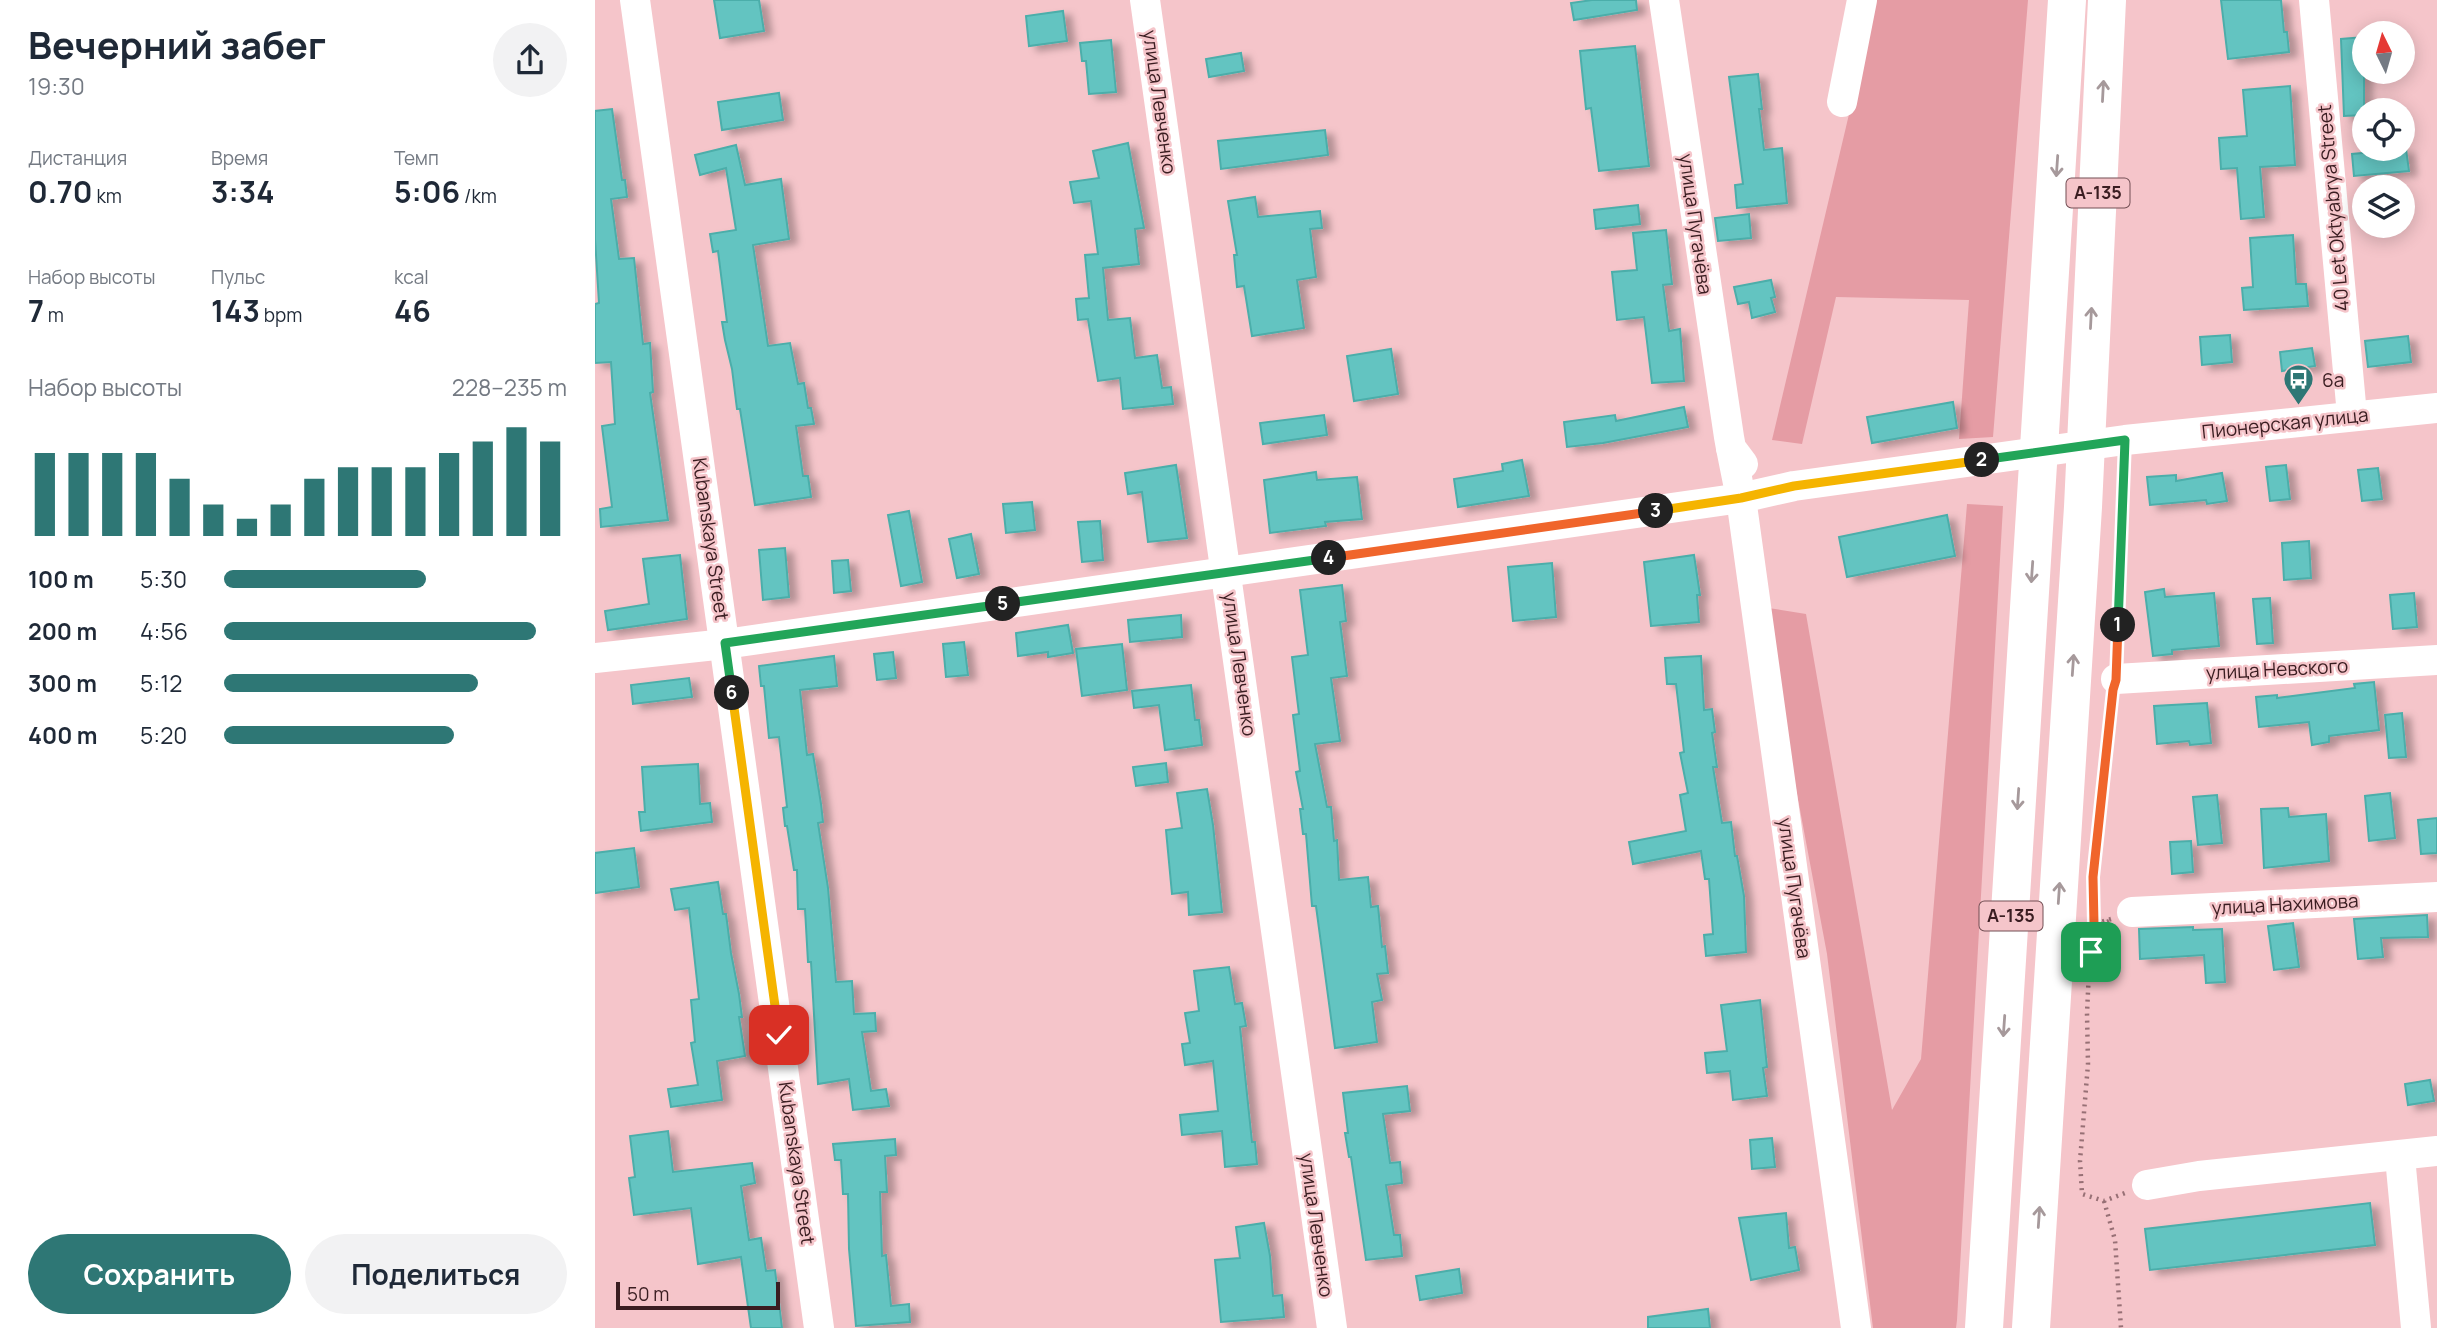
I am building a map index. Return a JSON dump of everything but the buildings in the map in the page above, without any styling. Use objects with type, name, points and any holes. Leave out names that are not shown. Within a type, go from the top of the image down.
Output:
[{"type":"highway","name":"А-135","points":[[1985,1317],[2067,0]]},
{"type":"highway","name":"А-135","points":[[2032,1319],[2083,507],[2107,0]]},
{"type":"highway","points":[[1985,1317],[1998,1267],[2006,1262],[2021,1262],[2029,1273],[2032,1319]]},
{"type":"street","name":"Kubanskaya Street","points":[[635,0],[819,1328]]},
{"type":"street","name":"улица Левченко","points":[[1145,0],[1332,1328]]},
{"type":"street","name":"улица Пугачёва","points":[[1664,0],[1731,448],[1741,498],[1856,1328]]},
{"type":"street","points":[[1842,102],[1862,0]]},
{"type":"street","name":"40 Let Oktyabrya Street","points":[[2314,0],[2352,415]]},
{"type":"street","name":"Пионерская улица","points":[[595,658],[725,643],[1227,572],[1741,498],[1794,486],[2125,440],[2437,408]]},
{"type":"street","points":[[1731,448],[1738,460],[1748,469],[1765,478],[1794,486]]},
{"type":"street","name":"улица Невского","points":[[2116,680],[2437,660]]},
{"type":"street","name":"улица Нахимова","points":[[2132,912],[2437,897]]},
{"type":"street","points":[[2147,1185],[2437,1151]]},
{"type":"street","points":[[2400,1157],[2416,1328]]},
{"type":"path","points":[[2125,440],[2116,680],[2111,704],[2093,877],[2093,926],[2087,1013],[2088,1063],[2080,1161],[2082,1194],[2104,1201],[2147,1185]]},
{"type":"path","points":[[2093,926],[2132,912]]},
{"type":"path","points":[[2104,1201],[2115,1240],[2121,1328]]},
{"type":"shaded area","points":[[1876,0],[2028,0],[1993,437],[1959,439],[1969,300],[1836,297],[1802,444],[1772,440]]},
{"type":"shaded area","points":[[1967,504],[2003,506],[1957,1320],[1956,1328],[1873,1328],[1827,954],[1762,607],[1806,614],[1892,1110],[1921,1059]]},
{"type":"place","name":"6а","points":[[2299,407]]},
{"type":"route","points":[[779,1035],[725,643],[1741,498],[1794,486],[2125,440],[2126,470],[2122,499],[2116,680],[2093,877],[2094,924],[2091,928],[2091,952]]}]
